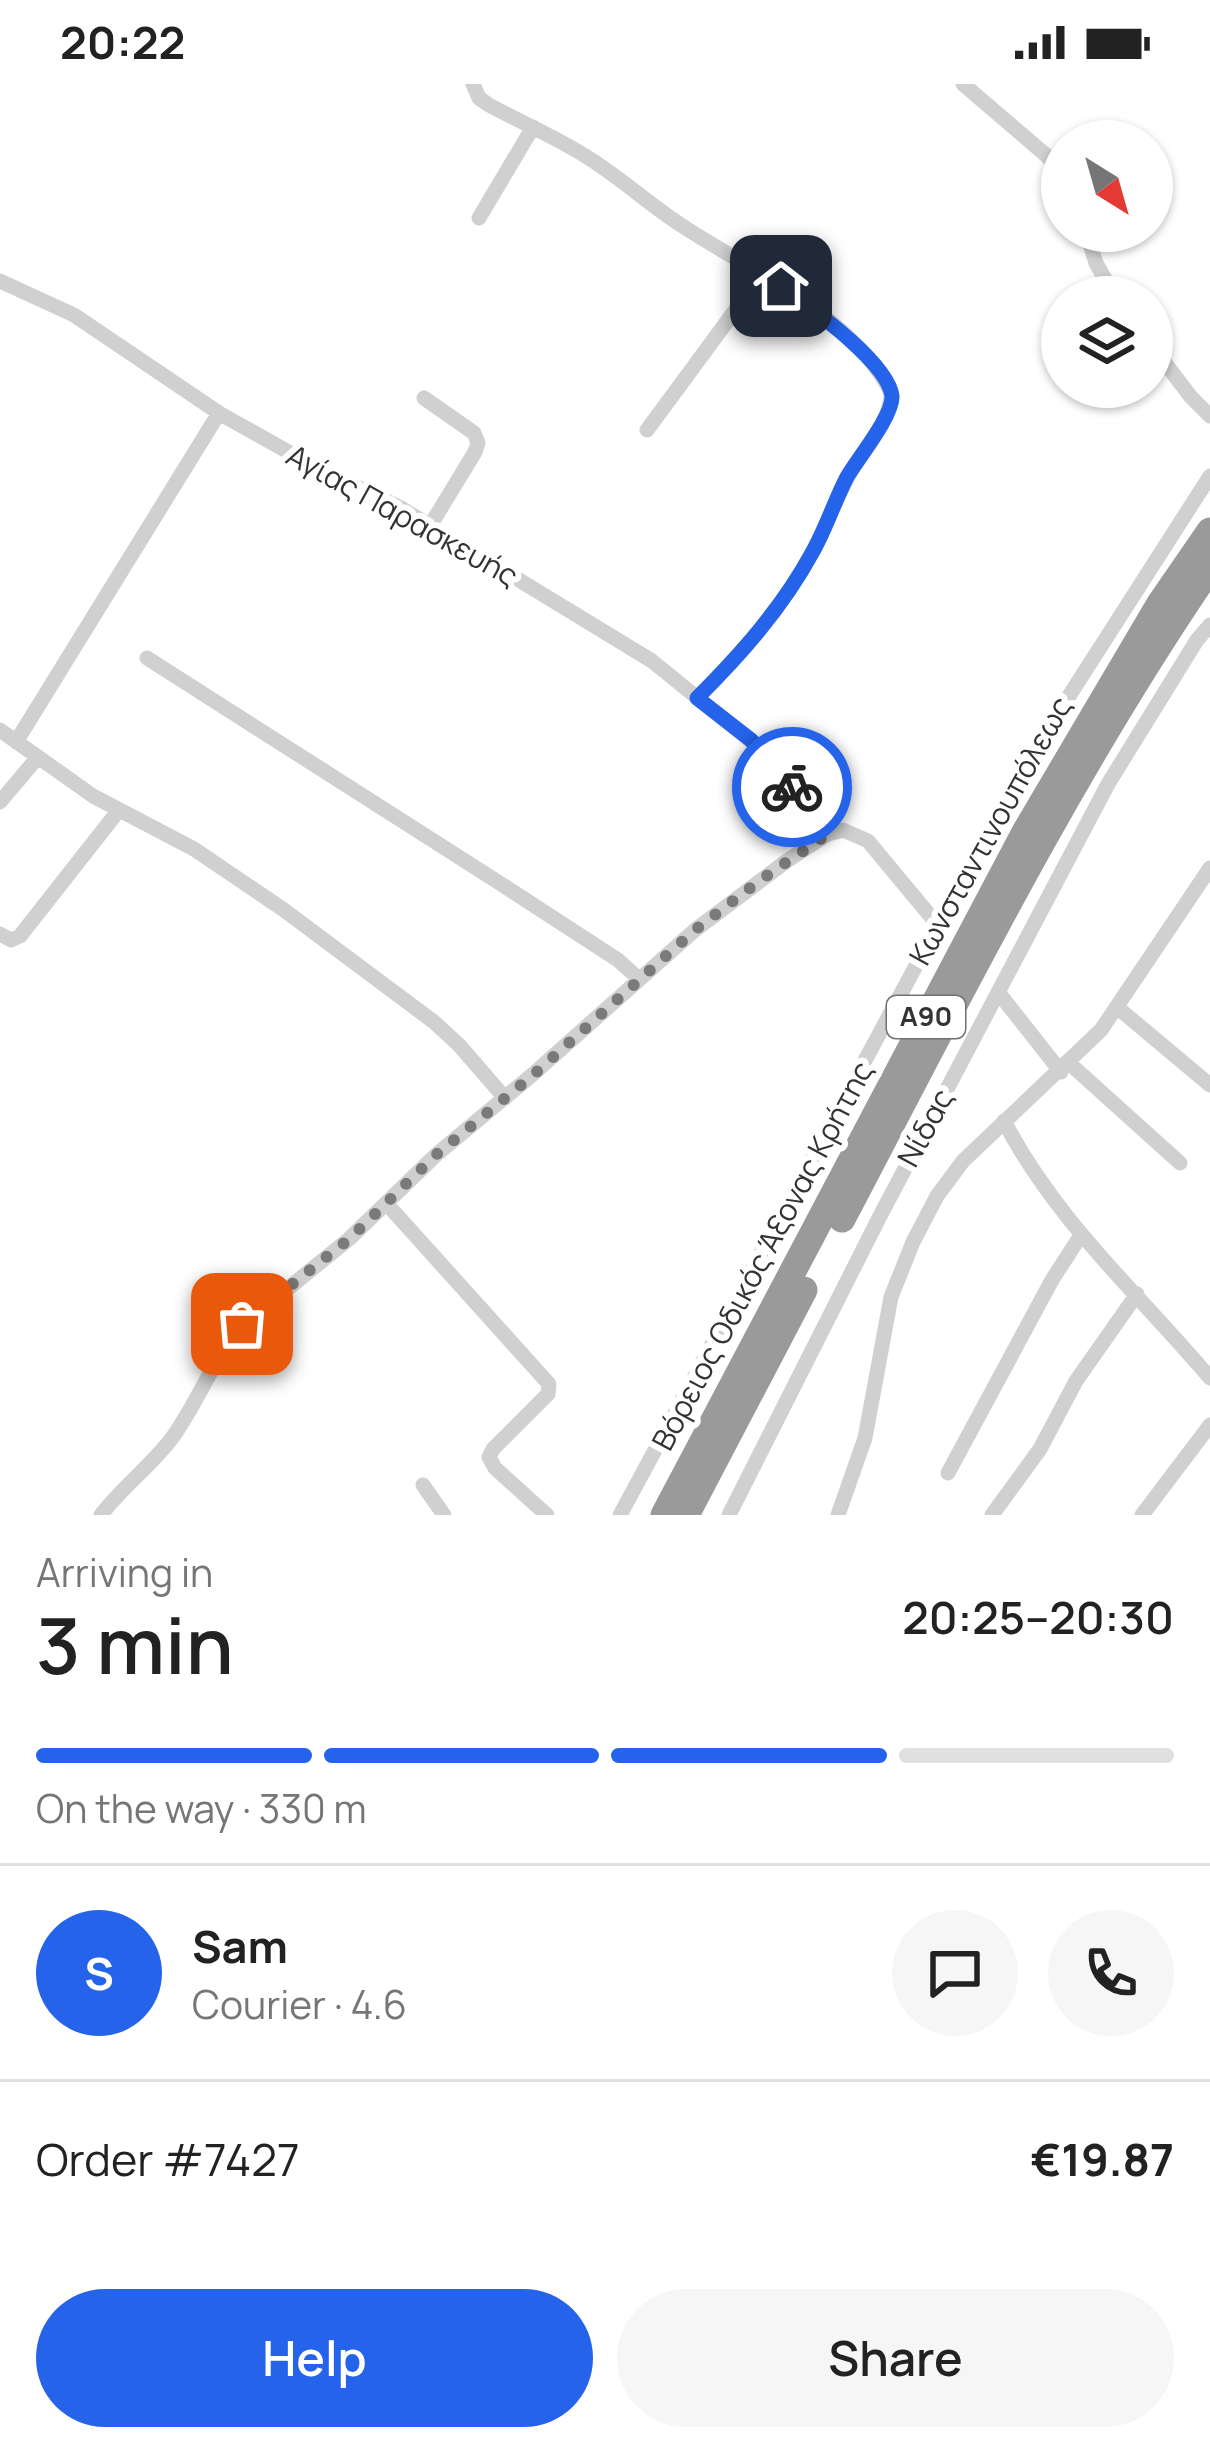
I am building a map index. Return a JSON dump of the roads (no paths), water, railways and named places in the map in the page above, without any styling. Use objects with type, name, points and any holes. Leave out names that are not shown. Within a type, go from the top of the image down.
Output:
[{"type":"highway","name":"Βόρειος Οδικός Άξονας Κρήτης","points":[[664,1515],[965,940],[1159,605],[1210,531]]},
{"type":"highway","name":"Βόρειος Οδικός Άξονας Κρήτης","points":[[686,1515],[1028,868],[1117,711],[1210,568]]},
{"type":"street","points":[[473,84],[482,101],[584,155],[666,215],[762,274],[850,340],[886,383],[892,400],[798,578],[749,644],[697,698]]},
{"type":"street","points":[[963,84],[1041,152]]},
{"type":"street","points":[[479,218],[533,127]]},
{"type":"street","points":[[647,430],[762,274]]},
{"type":"street","name":"Αγίας Παρασκευής","points":[[0,280],[74,315],[220,413],[400,508],[652,661],[758,747],[828,834]]},
{"type":"street","points":[[1173,373],[1210,416]]},
{"type":"street","points":[[424,398],[474,433],[478,443],[430,526]]},
{"type":"street","points":[[16,742],[220,413]]},
{"type":"street","name":"Κωνσταντινουπόλεως","points":[[620,1515],[1055,714],[1210,476]]},
{"type":"street","name":"Νίδας","points":[[729,1515],[1108,784],[1210,625]]},
{"type":"street","points":[[148,658],[618,960],[640,979]]},
{"type":"street","points":[[0,730],[93,796],[224,868],[412,1005],[459,1045],[505,1098]]},
{"type":"street","points":[[0,802],[38,757]]},
{"type":"street","points":[[0,934],[11,940],[20,936],[119,810]]},
{"type":"street","points":[[100,1515],[170,1441],[242,1324],[349,1239],[437,1154],[713,914],[828,834],[843,830],[868,841],[937,924]]},
{"type":"street","points":[[838,1515],[865,1438],[891,1297],[937,1196],[954,1171],[1004,1120],[1093,1040],[1210,868]]},
{"type":"street","points":[[998,992],[1065,1068],[1180,1162]]},
{"type":"street","points":[[1118,1008],[1210,1085]]},
{"type":"street","points":[[1004,1120],[1038,1180],[1081,1234],[1210,1378]]},
{"type":"street","points":[[386,1203],[549,1384],[548,1394],[489,1457],[547,1515]]},
{"type":"street","points":[[948,1473],[1081,1234]]},
{"type":"street","points":[[992,1515],[1137,1294]]},
{"type":"street","points":[[1142,1515],[1210,1426]]},
{"type":"street","points":[[423,1486],[444,1515]]}]
